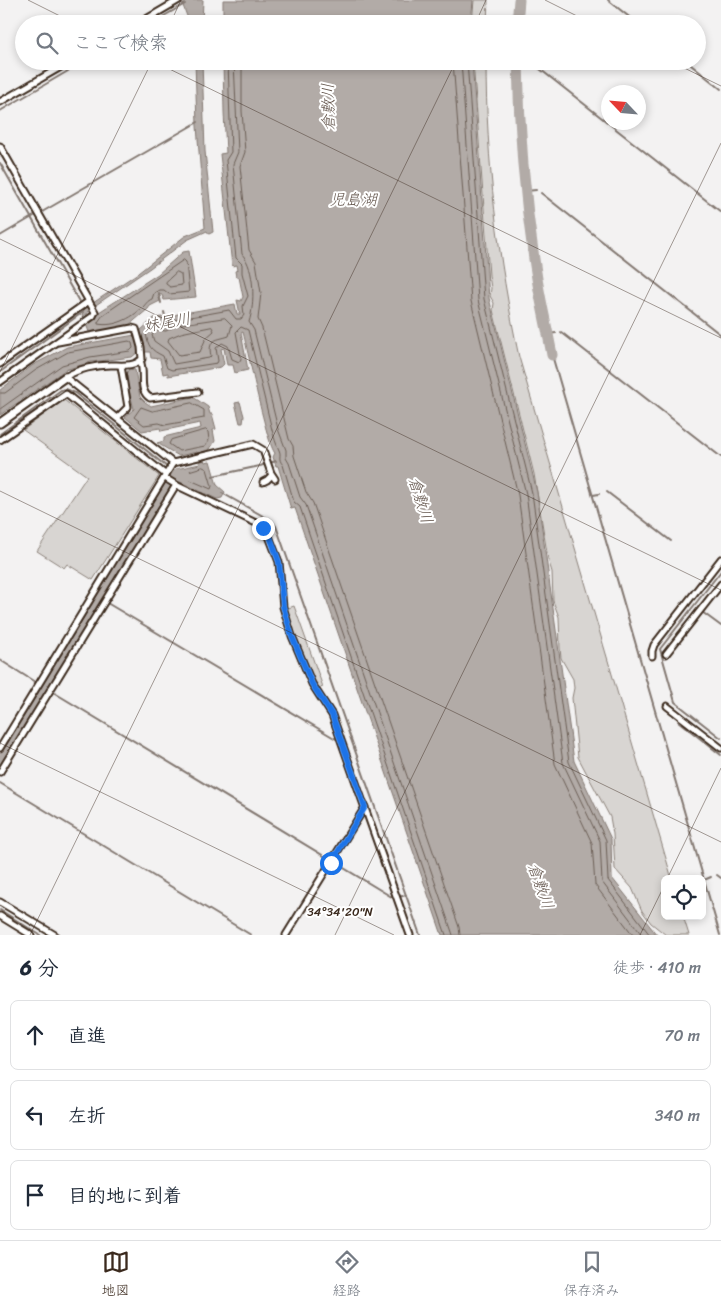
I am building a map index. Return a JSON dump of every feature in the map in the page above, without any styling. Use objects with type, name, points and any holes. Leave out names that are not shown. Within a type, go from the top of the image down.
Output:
[{"type":"main road","points":[[0,422],[65,377]]},
{"type":"street","points":[[153,15],[179,0]]},
{"type":"street","points":[[0,102],[55,70]]},
{"type":"street","points":[[0,146],[87,304],[95,312],[93,316],[58,342],[0,382]]},
{"type":"street","points":[[0,364],[87,304]]},
{"type":"street","points":[[58,342],[132,328],[136,329],[141,346],[142,359],[138,363],[79,370],[65,377],[173,463]]},
{"type":"street","points":[[140,360],[146,396],[150,398],[198,392]]},
{"type":"street","points":[[117,418],[128,407],[121,366]]},
{"type":"street","points":[[0,440],[66,394],[176,485],[242,516],[268,531],[279,562],[286,621],[312,684],[332,715],[410,935]]},
{"type":"street","points":[[173,463],[230,451],[248,444],[263,450],[265,455],[272,475],[263,482]]},
{"type":"street","points":[[0,748],[43,682],[167,478],[173,463]]},
{"type":"street","points":[[0,772],[176,485]]},
{"type":"street","points":[[652,656],[654,645],[721,559]]},
{"type":"street","points":[[666,654],[721,584]]},
{"type":"street","points":[[43,682],[50,687]]},
{"type":"street","points":[[668,706],[721,748]]},
{"type":"street","points":[[286,935],[365,807]]},
{"type":"street","points":[[0,902],[55,935]]},
{"type":"street","points":[[0,916],[30,935]]},
{"type":"shaded area","points":[[474,0],[488,0],[487,15],[473,15]]},
{"type":"shaded area","points":[[474,70],[486,70],[488,136],[499,247],[519,357],[671,875],[661,875],[661,920],[684,920],[689,935],[666,935],[651,923],[642,911],[632,888],[615,869],[610,817],[578,757],[572,698],[573,679],[561,658],[559,617],[553,601],[552,572],[548,559],[534,474],[493,310],[494,303],[490,296],[491,288]]},
{"type":"shaded area","points":[[64,400],[159,476],[93,580],[67,564],[64,568],[37,551],[87,476],[23,430]]},
{"type":"shaded area","points":[[294,606],[323,687],[317,689],[306,667],[286,609]]},
{"type":"water","points":[[183,0],[203,0],[202,15],[187,15],[182,3]]},
{"type":"water","points":[[223,0],[473,0],[472,15],[223,15]]},
{"type":"water","points":[[195,70],[202,70],[205,151],[213,232],[209,234],[207,231],[187,240],[90,309],[83,316],[80,309],[93,303],[138,273],[185,236],[205,228],[197,126]]},
{"type":"water","name":"児島湖","points":[[223,70],[473,70],[489,298],[537,492],[574,761],[611,839],[612,878],[657,935],[442,935],[295,508],[291,509],[278,466],[276,466],[273,457],[275,453],[267,433],[243,332],[241,333],[248,370],[235,373],[233,365],[227,365],[224,348],[221,349],[224,364],[221,367],[168,376],[168,373],[163,374],[160,359],[151,358],[150,352],[144,352],[140,331],[154,318],[162,317],[163,320],[168,319],[167,316],[235,304],[237,314],[240,314],[237,300],[241,301],[243,297],[239,277],[236,277],[237,265],[232,266],[220,154],[226,153]]},
{"type":"water","points":[[189,251],[196,297],[164,300],[160,294],[158,296],[160,301],[150,306],[128,326],[89,332],[86,324],[94,319],[99,312],[158,274],[183,252]]},
{"type":"water","name":"妹尾川","points":[[135,335],[139,348],[138,352],[132,357],[91,362],[65,370],[0,415],[0,390],[33,365],[67,347]]},
{"type":"water","points":[[129,369],[135,370],[140,397],[151,406],[193,397],[208,407],[216,429],[213,430],[215,441],[210,449],[198,454],[197,452],[179,456],[157,443],[164,441],[164,437],[201,428],[200,423],[161,431],[160,428],[142,431],[125,417],[134,409],[125,375]]},
{"type":"water","points":[[240,402],[244,416],[243,423],[240,423],[235,403]]},
{"type":"water","points":[[204,460],[205,462],[210,461],[217,485],[225,492],[222,498],[217,499],[177,482],[173,477],[171,478],[176,469],[200,464],[199,462]]},
{"type":"waterway","points":[[518,15],[519,0]]},
{"type":"waterway","points":[[608,0],[627,15]]},
{"type":"waterway","points":[[166,15],[185,4]]},
{"type":"waterway","points":[[0,111],[70,70]]},
{"type":"waterway","points":[[518,70],[521,140],[529,220],[538,282],[552,355]]},
{"type":"waterway","points":[[541,70],[721,212]]},
{"type":"waterway","points":[[697,70],[721,89]]},
{"type":"waterway","points":[[42,212],[198,122]]},
{"type":"waterway","points":[[0,163],[81,305]]},
{"type":"waterway","points":[[526,191],[536,190]]},
{"type":"waterway","points":[[541,193],[721,335]]},
{"type":"waterway","points":[[0,236],[34,216]]},
{"type":"waterway","points":[[159,293],[161,303]]},
{"type":"waterway","points":[[0,372],[83,312]]},
{"type":"waterway","points":[[164,312],[166,320]]},
{"type":"waterway","points":[[561,332],[721,457]]},
{"type":"waterway","points":[[548,334],[556,333]]},
{"type":"waterway","points":[[552,355],[720,935]]},
{"type":"waterway","points":[[0,434],[61,390],[66,389],[75,393],[167,467]]},
{"type":"waterway","points":[[213,476],[276,461]]},
{"type":"waterway","points":[[0,763],[171,484],[178,474],[187,475]]},
{"type":"waterway","points":[[607,492],[671,541]]},
{"type":"waterway","points":[[222,493],[272,521],[276,526],[420,935]]},
{"type":"waterway","points":[[593,495],[599,494]]},
{"type":"waterway","points":[[721,571],[660,649],[675,702],[721,738]]},
{"type":"waterway","points":[[107,603],[336,739]]},
{"type":"waterway","points":[[702,612],[721,626]]},
{"type":"waterway","points":[[0,660],[35,682]]},
{"type":"waterway","points":[[43,686],[48,689]]},
{"type":"waterway","points":[[53,692],[395,899]]},
{"type":"waterway","points":[[678,721],[721,755]]},
{"type":"waterway","points":[[0,783],[251,935]]},
{"type":"waterway","points":[[717,875],[721,878]]},
{"type":"waterway","points":[[706,879],[711,877]]},
{"type":"waterway","points":[[399,897],[406,895]]},
{"type":"waterway","points":[[0,910],[40,935]]},
{"type":"route","points":[[263,528],[268,531],[279,562],[286,621],[312,684],[332,715],[365,807],[331,863]]},
{"type":"water label","name":"倉敷川","points":[[328,107]]},
{"type":"water label","name":"倉敷川","points":[[421,500]]},
{"type":"water label","name":"倉敷川","points":[[541,886]]}]
